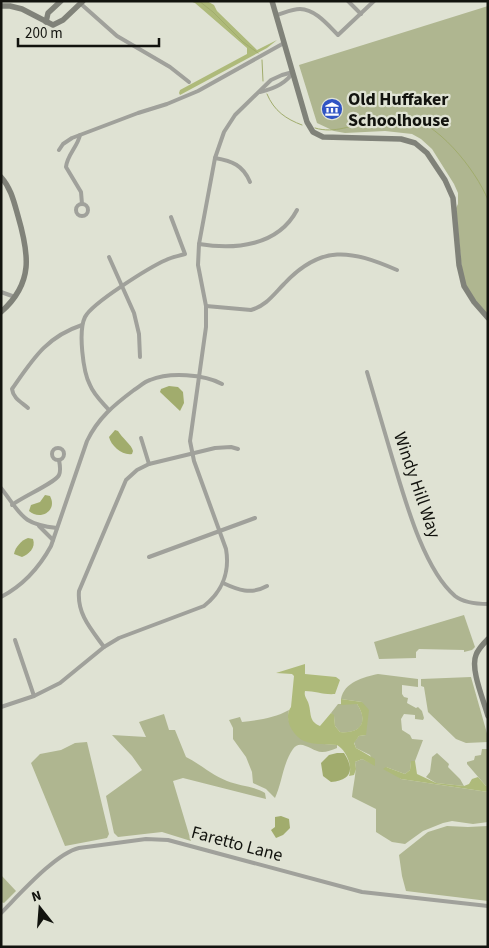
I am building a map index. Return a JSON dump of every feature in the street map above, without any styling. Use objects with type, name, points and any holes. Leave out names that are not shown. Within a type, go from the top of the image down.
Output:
[{"type":"street","points":[[46,22],[48,13],[61,1]]},
{"type":"street","points":[[272,1],[306,122],[315,134],[329,138],[406,140],[418,145],[427,154],[445,180],[453,198],[459,265],[464,286],[474,302],[488,318]]},
{"type":"street","points":[[348,1],[360,14]]},
{"type":"street","points":[[277,15],[304,9],[319,17],[338,35],[374,1]]},
{"type":"street","points":[[1,6],[22,9],[53,25],[59,23],[81,2],[117,36],[170,67],[189,82]]},
{"type":"street","points":[[59,150],[67,141],[80,135],[167,104],[198,90],[284,43]]},
{"type":"street","points":[[260,92],[289,79],[292,72]]},
{"type":"street","points":[[1,707],[34,696],[60,683],[104,647],[120,638],[197,610],[210,602],[223,583],[227,572],[227,557],[192,454],[190,433],[206,327],[206,306],[198,265],[199,244],[219,141],[233,118],[271,80],[282,74],[292,72]]},
{"type":"street","points":[[80,135],[66,167],[81,192],[82,204]]},
{"type":"street","points":[[215,158],[227,160],[240,166],[250,182]]},
{"type":"street","points":[[1,177],[10,192],[27,252],[25,278],[16,296],[1,312]]},
{"type":"street","points":[[199,244],[226,247],[255,243],[280,229],[294,217],[297,210]]},
{"type":"street","points":[[109,410],[95,393],[88,379],[82,325],[86,315],[93,307],[158,264],[185,254],[172,217]]},
{"type":"street","points":[[206,306],[251,310],[258,308],[265,304],[293,274],[321,256],[346,255],[366,259],[397,270]]},
{"type":"street","points":[[109,257],[130,302],[137,323],[140,357]]},
{"type":"street","points":[[1,292],[16,296]]},
{"type":"street","points":[[28,408],[16,398],[12,393],[12,389],[34,358],[47,344],[63,333],[82,325]]},
{"type":"street","name":"Windy Hill Way","points":[[367,372],[406,504],[424,550],[439,576],[455,596],[468,602],[488,604]]},
{"type":"street","points":[[1,597],[15,589],[33,574],[47,554],[93,429],[109,410],[124,397],[152,379],[199,375],[222,384]]},
{"type":"street","points":[[141,438],[149,464]]},
{"type":"street","points":[[104,647],[83,617],[78,604],[79,591],[123,486],[131,474],[149,464],[224,447],[238,449]]},
{"type":"street","points":[[12,505],[56,479],[60,470],[59,460]]},
{"type":"street","points":[[1,488],[22,517],[39,526],[53,540]]},
{"type":"street","points":[[149,557],[255,518]]},
{"type":"street","points":[[39,526],[57,528]]},
{"type":"street","points":[[223,583],[249,592],[267,586]]},
{"type":"street","points":[[488,639],[480,648],[474,661],[486,702],[488,716]]},
{"type":"street","points":[[15,640],[34,696]]},
{"type":"street","name":"Faretto Lane","points":[[1,912],[55,860],[69,851],[154,838],[168,840],[362,892],[488,906]]},
{"type":"shaded area","points":[[190,1],[207,1],[214,5],[217,11],[257,50],[277,40],[267,48],[180,95],[180,90],[247,54],[247,48],[195,3]]},
{"type":"shaded area","points":[[488,6],[488,318],[463,282],[456,208],[458,193],[432,149],[412,134],[385,131],[345,133],[334,131],[317,123],[299,65]]},
{"type":"shaded area","points":[[169,386],[178,387],[183,392],[184,403],[180,411],[160,392],[161,389]]},
{"type":"shaded area","points":[[115,430],[131,446],[132,454],[121,452],[112,444],[109,437]]},
{"type":"shaded area","points":[[45,495],[50,496],[52,501],[52,506],[47,513],[38,515],[29,511],[31,505],[40,502]]},
{"type":"shaded area","points":[[28,538],[33,539],[34,542],[31,550],[22,557],[14,554],[19,544]]},
{"type":"shaded area","points":[[464,615],[475,647],[472,650],[464,652],[464,650],[419,649],[416,652],[416,658],[379,659],[374,642]]},
{"type":"shaded area","points":[[305,664],[305,674],[336,677],[340,680],[335,694],[305,691],[311,716],[316,724],[320,726],[331,713],[334,715],[335,726],[340,732],[353,731],[360,726],[362,716],[357,704],[341,705],[341,699],[362,702],[369,710],[366,735],[359,736],[354,743],[356,748],[375,759],[375,766],[362,759],[355,762],[356,769],[354,775],[349,776],[349,763],[346,754],[340,747],[304,741],[293,731],[288,721],[288,716],[291,707],[294,676],[292,674],[276,673]]},
{"type":"shaded area","points":[[378,674],[418,679],[418,687],[402,685],[402,694],[408,698],[407,703],[416,708],[418,707],[422,711],[424,718],[423,720],[415,719],[415,715],[404,714],[401,719],[402,730],[410,735],[412,739],[423,740],[415,761],[411,762],[410,770],[405,774],[386,767],[401,779],[488,792],[488,822],[473,824],[452,821],[443,823],[423,831],[405,844],[392,842],[376,832],[376,809],[352,797],[355,762],[362,759],[375,765],[370,755],[356,748],[354,742],[359,736],[366,735],[362,702],[341,699],[350,684]]},
{"type":"shaded area","points":[[471,677],[488,742],[466,743],[456,739],[428,712],[424,687],[421,686],[421,679]]},
{"type":"shaded area","points":[[338,704],[357,704],[362,716],[361,726],[358,729],[340,732],[335,726],[334,716],[331,713]]},
{"type":"shaded area","points":[[289,710],[289,722],[302,738],[312,742],[337,745],[337,748],[322,752],[303,745],[296,746],[287,760],[275,798],[266,789],[253,783],[252,772],[246,757],[233,739],[233,728],[229,720],[240,717],[242,722],[260,719],[278,715]]},
{"type":"shaded area","points":[[164,714],[169,730],[175,730],[186,757],[222,779],[265,793],[266,799],[183,778],[173,781],[191,841],[162,832],[118,837],[114,833],[106,796],[142,770],[132,756],[112,735],[146,737],[139,722]]},
{"type":"shaded area","points":[[87,742],[109,834],[107,838],[65,846],[31,763],[40,754],[61,750],[75,743]]},
{"type":"shaded area","points":[[482,749],[488,749],[488,786],[467,764],[467,762],[474,760],[475,756],[481,755]]},
{"type":"shaded area","points":[[344,753],[350,769],[347,776],[343,779],[331,782],[323,776],[321,763],[329,755]]},
{"type":"shaded area","points":[[437,753],[449,764],[448,767],[464,786],[436,783],[426,777],[430,772],[432,757]]},
{"type":"shaded area","points":[[411,761],[415,761],[417,774],[436,783],[464,786],[469,784],[472,779],[478,777],[488,786],[488,792],[401,779],[383,769],[386,767],[405,774],[410,770]]},
{"type":"shaded area","points":[[281,816],[289,819],[290,828],[283,835],[276,838],[271,830],[275,827],[275,817]]},
{"type":"shaded area","points":[[447,826],[488,826],[488,901],[406,891],[399,855],[428,832]]},
{"type":"shaded area","points":[[1,875],[16,891],[4,903],[1,902]]},
{"type":"waterway","points":[[199,1],[243,42],[258,53]]},
{"type":"waterway","points":[[262,60],[263,81]]},
{"type":"waterway","points":[[267,94],[281,114],[302,125]]},
{"type":"waterway","points":[[315,128],[330,130],[398,116],[415,119],[428,126],[453,148],[474,175],[488,200]]},
{"type":"place","name":"Old Huffaker Schoolhouse","points":[[332,109]]}]
